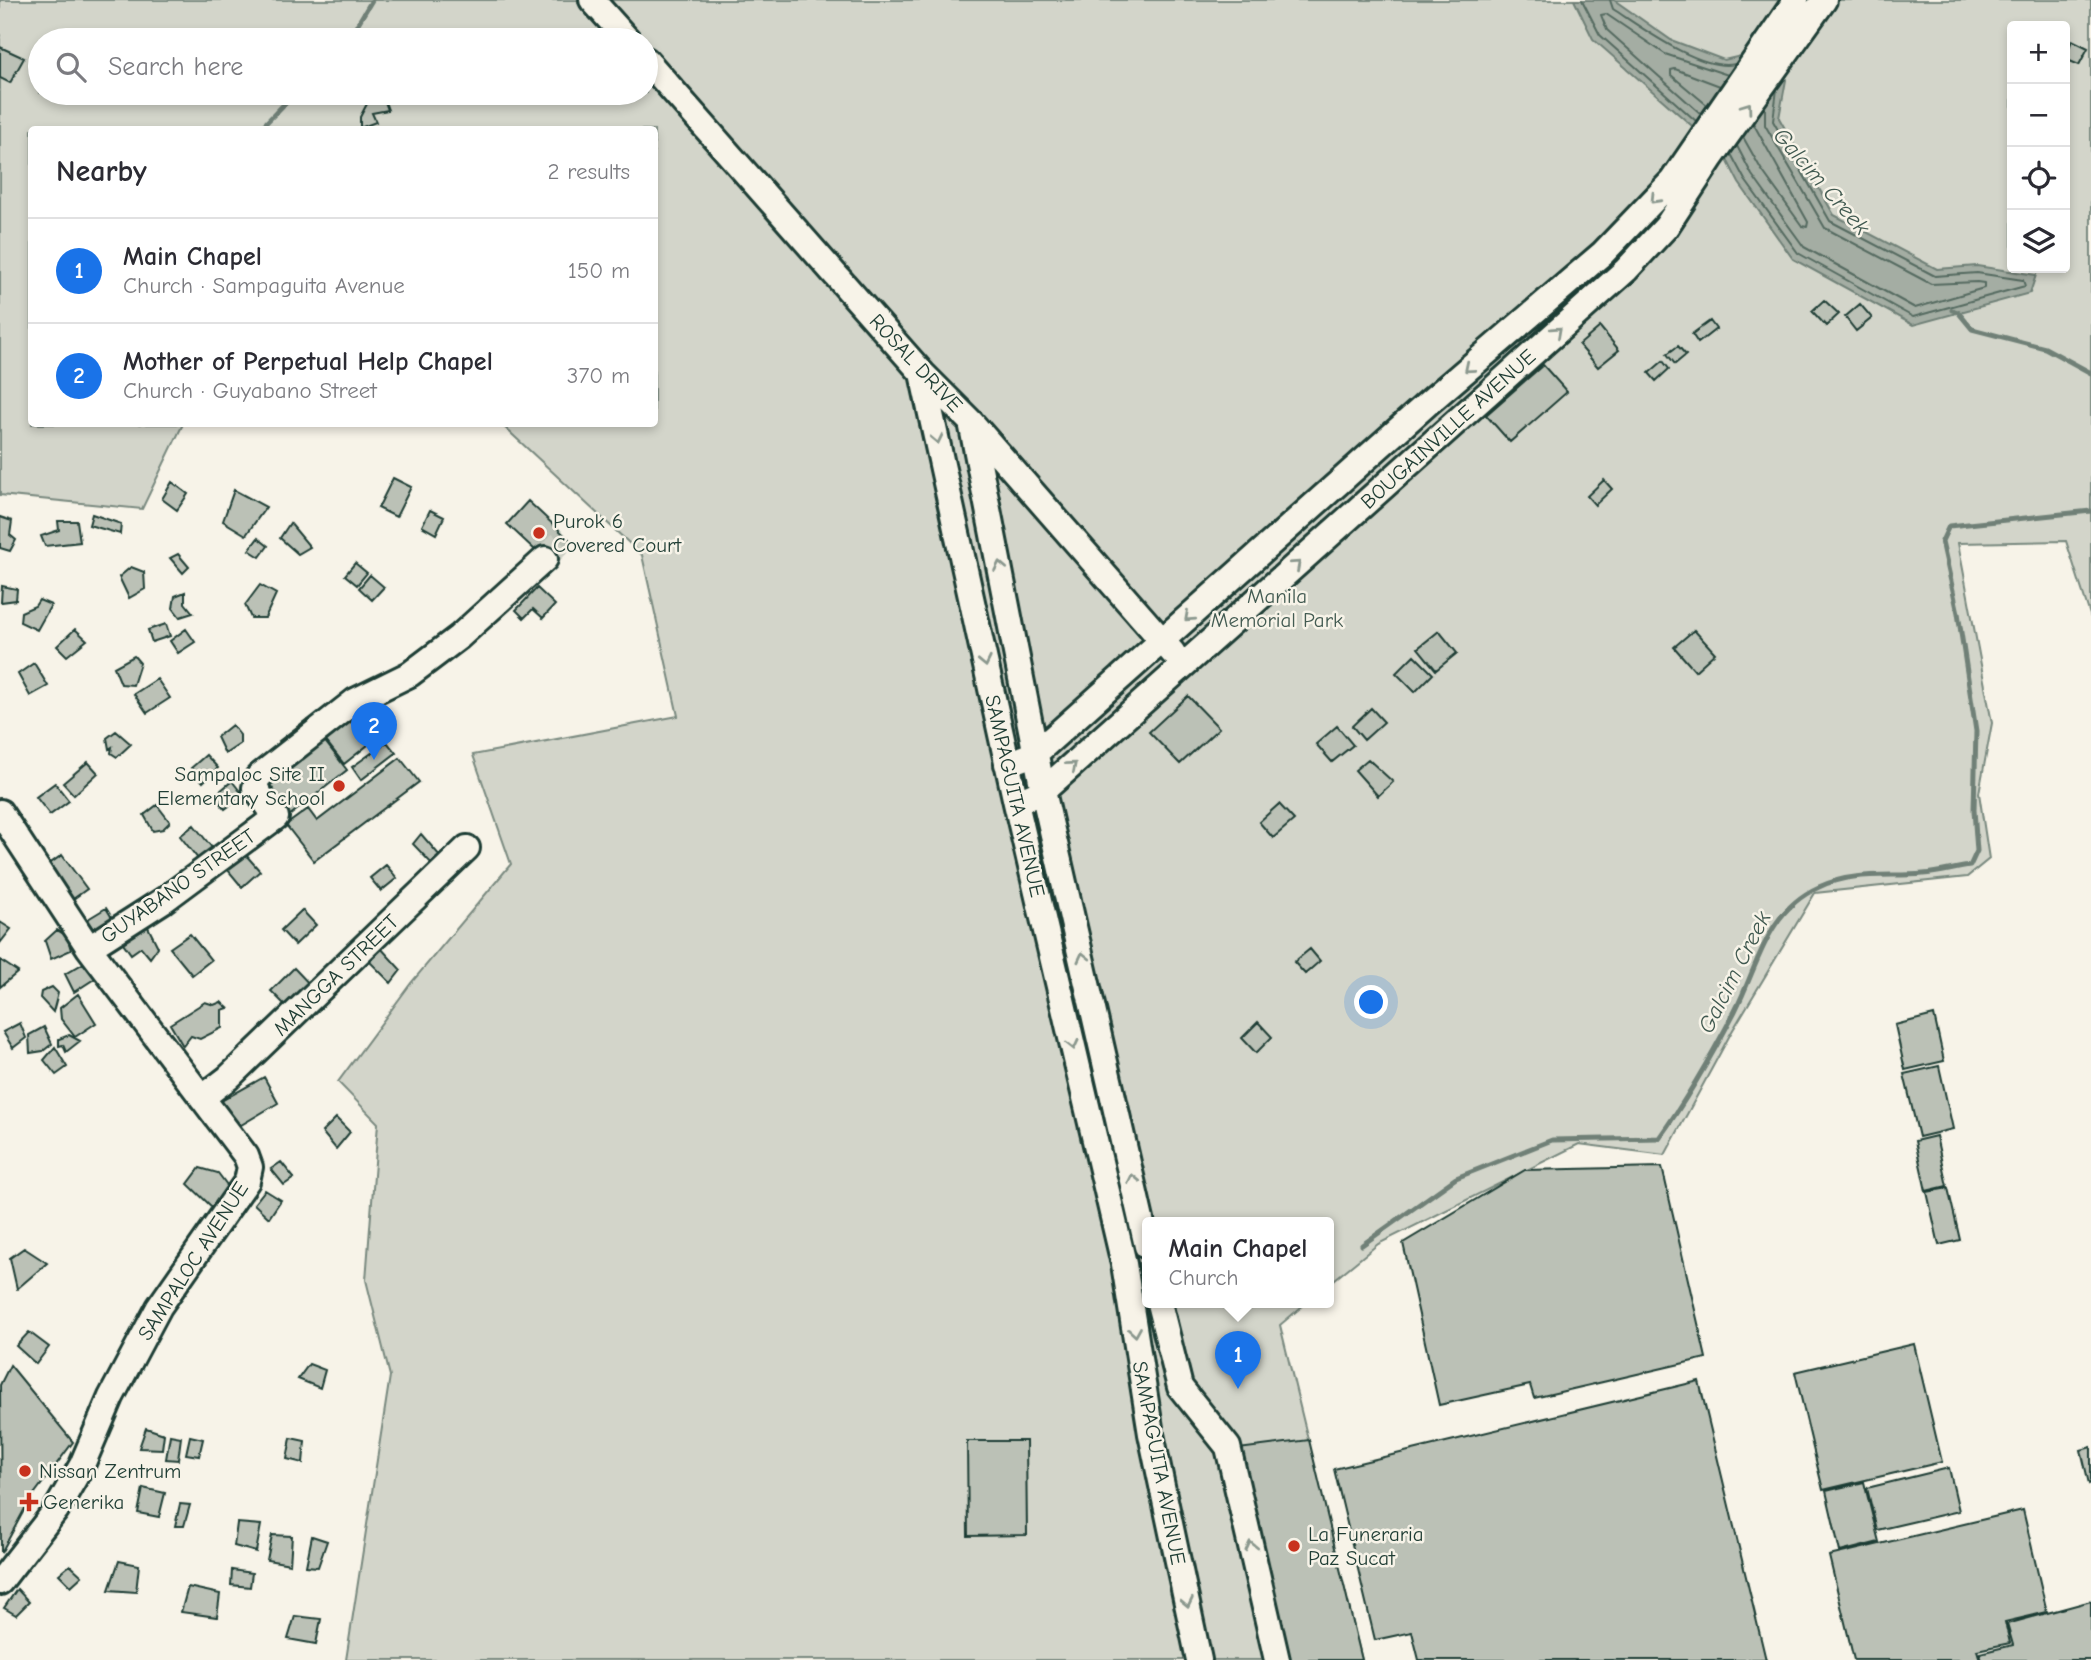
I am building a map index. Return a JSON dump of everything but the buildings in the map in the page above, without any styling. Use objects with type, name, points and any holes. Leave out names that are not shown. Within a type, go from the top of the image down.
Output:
[{"type":"street","points":[[592,0],[617,28]]},
{"type":"street","name":"BOUGAINVILLE AVENUE","points":[[1776,51],[1796,0]]},
{"type":"street","name":"BOUGAINVILLE AVENUE","points":[[1016,803],[1043,791],[1626,270],[1666,227],[1704,152],[1776,51],[1824,0]]},
{"type":"street","name":"ROSAL DRIVE","points":[[658,74],[922,373],[971,422],[1184,667]]},
{"type":"street","name":"BOUGAINVILLE AVENUE","points":[[1007,764],[1037,753],[1428,403],[1603,253],[1672,181],[1704,152]]},
{"type":"street","name":"SAMPAGUITA AVENUE","points":[[922,373],[1007,764],[1114,1218],[1151,1434],[1199,1660]]},
{"type":"street","name":"SAMPAGUITA AVENUE","points":[[971,422],[1043,791],[1142,1222]]},
{"type":"street","name":"GUYABANO STREET","points":[[89,948],[164,900],[275,817],[255,788],[258,777],[355,701],[410,674],[459,637],[545,559]]},
{"type":"street","name":"SAMPALOC AVENUE","points":[[0,812],[89,948],[246,1156],[250,1167],[247,1181],[159,1307],[111,1396],[82,1465],[56,1510],[0,1583]]},
{"type":"street","name":"MANGGA STREET","points":[[202,1098],[228,1078],[467,848]]},
{"type":"street","points":[[1114,1218],[1140,1213]]},
{"type":"street","name":"SAMPAGUITA AVENUE","points":[[1160,1308],[1180,1387],[1228,1447],[1277,1660]]},
{"type":"green space","name":"Manila Memorial Park","points":[[0,0],[2091,0],[2091,618],[2066,541],[1958,543],[1992,723],[1979,793],[1989,859],[1967,877],[1815,893],[1731,1033],[1665,1155],[1579,1144],[1378,1244],[1334,1280],[1334,1217],[1142,1217],[1142,1308],[1300,1308],[1280,1325],[1362,1660],[346,1660],[390,1376],[366,1280],[378,1123],[338,1082],[411,983],[511,864],[473,755],[678,716],[642,555],[504,427],[658,427],[658,126],[28,126],[28,427],[182,427],[142,509],[0,495]]},
{"type":"water","points":[[1574,0],[1614,0],[1671,40],[1724,60],[1745,55],[1782,72],[1786,80],[1779,118],[1834,215],[1937,269],[1977,266],[2007,271],[2007,273],[2036,275],[2030,293],[1913,325],[1793,259],[1739,183],[1724,154],[1593,39]]},
{"type":"waterway","points":[[355,28],[372,0]]},
{"type":"waterway","points":[[263,126],[283,105]]},
{"type":"waterway","name":"Galcim Creek","points":[[1952,310],[1958,312],[1972,329],[2045,348],[2091,373]]},
{"type":"waterway","name":"Galcim Creek","points":[[1362,1245],[1456,1178],[1552,1140],[1659,1138],[1718,1044],[1775,924],[1801,897],[1819,887],[1844,879],[1910,875],[1970,866],[1977,851],[1974,810],[1976,731],[1958,613],[1942,541],[1949,526],[2091,511]]},
{"type":"tunnel","points":[[545,559],[561,542]]},
{"type":"place","name":"Purok 6 Covered Court","points":[[539,533]]},
{"type":"place","name":"Mother of Perpetual Help Chapel","points":[[374,760]]},
{"type":"place","name":"Sampaloc Site II Elementary School","points":[[339,786]]},
{"type":"place","name":"Main Chapel","points":[[1238,1389]]},
{"type":"place","name":"Nissan Zentrum","points":[[25,1471]]},
{"type":"place","name":"Generika","points":[[29,1502]]},
{"type":"place","name":"La Funeraria Paz Sucat","points":[[1294,1546]]}]
